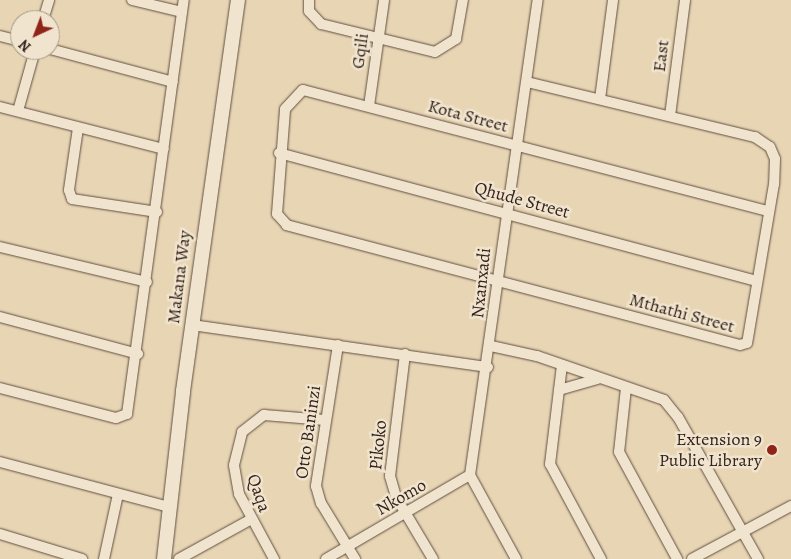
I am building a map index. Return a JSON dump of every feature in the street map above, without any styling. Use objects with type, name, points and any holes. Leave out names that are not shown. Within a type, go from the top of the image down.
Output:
[{"type":"street","points":[[132,0],[182,12]]},
{"type":"street","points":[[0,388],[121,419],[127,414],[138,354],[184,0]]},
{"type":"street","name":"Makana Way","points":[[164,559],[192,325],[238,0]]},
{"type":"street","points":[[309,0],[309,11],[321,24],[442,51],[456,39],[462,0]]},
{"type":"street","name":"Gqili","points":[[368,106],[384,0]]},
{"type":"street","name":"Nxanxadi","points":[[470,474],[491,346],[506,213],[538,0]]},
{"type":"street","points":[[600,99],[613,0]]},
{"type":"street","name":"East","points":[[670,116],[685,0]]},
{"type":"street","points":[[60,52],[173,82]]},
{"type":"street","points":[[18,112],[32,60]]},
{"type":"street","name":"Mthathi Street","points":[[287,225],[740,345],[749,338],[775,158],[770,147],[755,138],[527,82]]},
{"type":"street","name":"Kota Street","points":[[287,225],[276,208],[279,153],[285,109],[303,90],[767,211]]},
{"type":"street","points":[[0,107],[164,149]]},
{"type":"street","points":[[78,128],[69,190],[72,199],[157,212]]},
{"type":"street","name":"Qhude Street","points":[[279,153],[756,281]]},
{"type":"street","points":[[0,247],[147,282]]},
{"type":"street","points":[[0,317],[138,354]]},
{"type":"street","points":[[192,325],[488,366]]},
{"type":"street","name":"Otto Baninzi","points":[[338,345],[316,486],[348,547]]},
{"type":"street","points":[[491,346],[562,365],[626,388],[654,394],[678,417],[758,559]]},
{"type":"street","name":"Pikoko","points":[[405,354],[390,476],[405,514],[433,559]]},
{"type":"street","points":[[562,365],[551,469],[601,559]]},
{"type":"street","points":[[559,390],[598,379]]},
{"type":"street","points":[[626,388],[618,452],[676,559]]},
{"type":"street","name":"Qaqa","points":[[274,559],[250,520],[234,476],[246,425],[264,415],[325,420]]},
{"type":"street","points":[[0,462],[169,507]]},
{"type":"street","points":[[470,474],[516,559]]},
{"type":"street","name":"Nkomo","points":[[326,559],[470,474]]},
{"type":"street","points":[[104,559],[118,494]]},
{"type":"street","points":[[692,559],[791,506]]},
{"type":"street","points":[[179,559],[250,520]]},
{"type":"street","points":[[0,534],[82,559]]},
{"type":"street","points":[[348,547],[355,559]]},
{"type":"place","name":"Extension 9 Public Library","points":[[772,450]]}]
